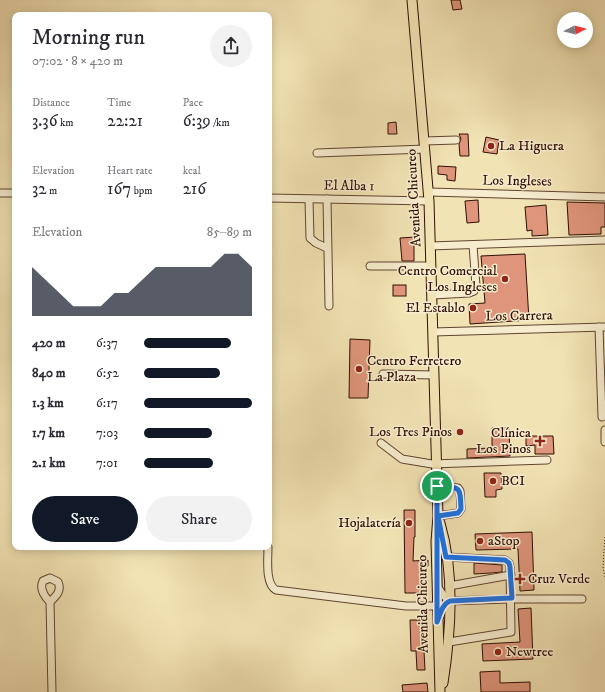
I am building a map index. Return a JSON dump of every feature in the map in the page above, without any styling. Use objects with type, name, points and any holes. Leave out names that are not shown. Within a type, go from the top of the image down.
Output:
[{"type":"main road","name":"Avenida Chicureo","points":[[412,0],[429,196],[433,295],[438,516],[436,541],[437,622],[441,692]]},
{"type":"main road","name":"Avenida Chicureo","points":[[438,516],[446,557],[450,601],[449,642],[441,692]]},
{"type":"street","points":[[317,153],[425,145],[456,140]]},
{"type":"street","points":[[0,193],[12,193]]},
{"type":"street","name":"Los Ingleses","points":[[429,196],[605,196]]},
{"type":"street","name":"El Alba 1","points":[[272,198],[327,199],[429,196]]},
{"type":"street","points":[[309,199],[310,238],[316,243],[327,248]]},
{"type":"street","points":[[327,199],[327,248],[330,306]]},
{"type":"street","points":[[430,246],[605,240]]},
{"type":"street","points":[[433,295],[469,293],[474,291],[476,286],[473,245]]},
{"type":"street","points":[[370,266],[431,266]]},
{"type":"street","points":[[602,327],[602,417]]},
{"type":"street","name":"Los Carrera","points":[[434,332],[602,327]]},
{"type":"street","points":[[382,374],[434,375]]},
{"type":"street","points":[[605,430],[605,442]]},
{"type":"street","points":[[381,443],[402,459],[436,464],[547,460]]},
{"type":"street","points":[[437,486],[458,488],[460,491],[461,509],[458,513],[438,516]]},
{"type":"street","points":[[268,550],[269,581],[271,587],[276,590],[406,606],[437,606]]},
{"type":"street","points":[[446,557],[505,560],[509,563],[512,598],[511,632],[449,642]]},
{"type":"street","points":[[449,586],[510,575]]},
{"type":"street","points":[[437,586],[443,595],[450,601]]},
{"type":"street","points":[[437,622],[446,602],[450,601],[512,598],[582,599]]},
{"type":"street","points":[[50,602],[52,692]]},
{"type":"path","points":[[605,537],[603,567],[605,578]]},
{"type":"building","points":[[451,0],[460,0],[462,9],[453,10]]},
{"type":"building","points":[[396,122],[397,134],[388,134],[388,123]]},
{"type":"building","points":[[459,134],[468,134],[469,156],[460,156],[459,144],[461,139]]},
{"type":"building","name":"La Higuera","points":[[486,137],[499,140],[497,154],[483,152]]},
{"type":"building","points":[[438,166],[456,167],[455,181],[447,180],[447,175],[438,174]]},
{"type":"building","points":[[478,200],[479,222],[467,223],[465,201]]},
{"type":"building","points":[[567,202],[605,203],[605,227],[601,227],[601,234],[569,235]]},
{"type":"building","points":[[546,205],[548,235],[532,236],[532,230],[527,231],[525,207]]},
{"type":"building","points":[[415,237],[414,261],[402,261],[400,238]]},
{"type":"building","name":"Centro Comercial Los Ingleses","points":[[525,254],[529,320],[470,324],[469,304],[485,303],[481,256]]},
{"type":"building","points":[[393,285],[406,285],[406,296],[393,296]]},
{"type":"building","name":"Centro Ferretero La Plaza","points":[[350,339],[370,340],[368,398],[349,398]]},
{"type":"building","points":[[492,428],[509,428],[510,456],[467,458],[467,449],[492,448]]},
{"type":"building","name":"Clínica Los Pinos","points":[[526,436],[553,436],[554,454],[535,454],[535,445],[526,446]]},
{"type":"building","name":"BCI","points":[[484,473],[501,473],[502,489],[496,490],[496,497],[485,497]]},
{"type":"building","points":[[404,510],[415,510],[413,561],[428,560],[428,566],[420,566],[421,593],[405,593]]},
{"type":"building","points":[[532,532],[534,590],[520,591],[518,549],[476,550],[475,534]]},
{"type":"building","points":[[474,563],[502,565],[502,572],[474,574]]},
{"type":"building","points":[[531,608],[533,659],[483,661],[482,644],[520,642],[518,609]]},
{"type":"building","points":[[410,620],[426,620],[427,650],[424,651],[425,670],[417,670],[416,651],[411,651]]},
{"type":"building","points":[[500,671],[500,683],[530,682],[530,692],[481,692],[480,672]]},
{"type":"building","points":[[427,683],[428,692],[403,692],[402,685]]},
{"type":"place","name":"La Higuera","points":[[491,146]]},
{"type":"place","name":"Centro Comercial Los Ingleses","points":[[505,279]]},
{"type":"place","name":"El Establo","points":[[473,308]]},
{"type":"place","name":"Centro Ferretero La Plaza","points":[[359,369]]},
{"type":"place","name":"Los Tres Pinos","points":[[460,432]]},
{"type":"place","name":"Clínica Los Pinos","points":[[540,441]]},
{"type":"place","name":"BCI","points":[[493,481]]},
{"type":"place","name":"Hojalatería","points":[[409,523]]},
{"type":"place","name":"aStop","points":[[480,541]]},
{"type":"place","name":"Cruz Verde","points":[[520,579]]},
{"type":"place","name":"Newtree","points":[[498,652]]},
{"type":"route","points":[[437,486],[438,516],[436,529],[437,622],[446,602],[512,598],[510,567],[509,563],[505,560],[446,557],[438,516],[460,512],[460,491],[458,488],[437,486]]}]
